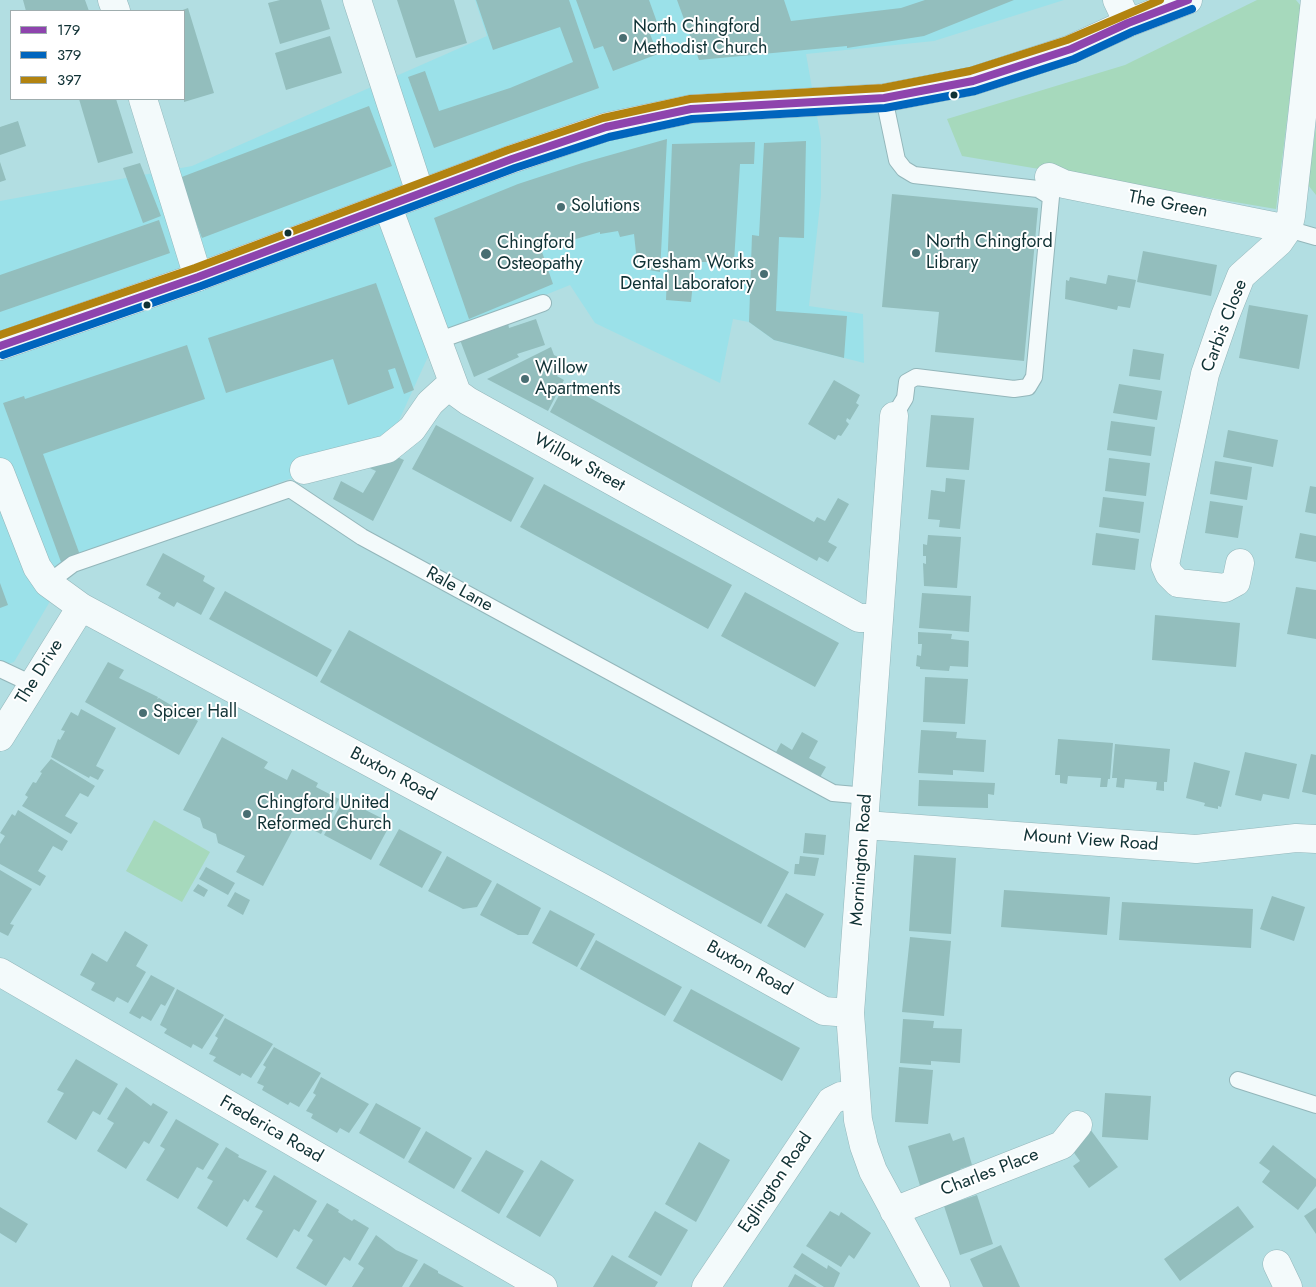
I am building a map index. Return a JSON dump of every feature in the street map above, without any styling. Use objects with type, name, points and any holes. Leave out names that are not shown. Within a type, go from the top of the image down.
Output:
[{"type":"street","points":[[356,0],[420,193]]},
{"type":"street","points":[[0,346],[198,277],[388,207],[420,193],[606,127],[668,112],[731,106],[884,98],[973,81],[1072,49],[1122,12],[1188,0]]},
{"type":"street","name":"Carbis Close","points":[[1240,563],[1236,582],[1225,588],[1178,583],[1168,574],[1165,565],[1205,374],[1225,316],[1241,276],[1279,242],[1288,229],[1315,0]]},
{"type":"street","points":[[143,100],[198,277]]},
{"type":"street","name":"The Green","points":[[1049,176],[1064,184],[1288,229]]},
{"type":"street","name":"Willow Street","points":[[388,207],[457,393],[468,401],[858,618],[877,618]]},
{"type":"street","points":[[304,470],[387,448],[412,429],[430,403],[452,383]]},
{"type":"street","name":"Mornington Road","points":[[894,416],[877,618],[867,796],[850,1013],[858,1120],[864,1146],[873,1170],[936,1287]]},
{"type":"street","name":"Buxton Road","points":[[0,472],[37,567],[48,583],[81,607],[592,882],[824,1011],[850,1013]]},
{"type":"street","name":"The Drive","points":[[0,737],[81,607]]},
{"type":"street","name":"Mount View Road","points":[[865,825],[1196,849],[1296,838],[1316,839]]},
{"type":"street","name":"Frederica Road","points":[[0,972],[542,1287]]},
{"type":"street","name":"Eglington Road","points":[[706,1287],[831,1101],[841,1096],[856,1097]]},
{"type":"street","name":"Charles Place","points":[[894,1211],[1062,1146],[1078,1125]]},
{"type":"lane","points":[[884,98],[897,160],[904,169],[914,175],[1038,189],[1050,196],[1050,214],[1034,377],[1028,387],[1014,389],[916,377],[907,382],[905,398],[894,416]]},
{"type":"lane","points":[[1288,229],[1316,237]]},
{"type":"lane","points":[[437,341],[543,303]]},
{"type":"lane","name":"Rale Lane","points":[[48,583],[73,564],[290,489],[362,537],[833,793],[867,796]]},
{"type":"lane","points":[[0,670],[32,684]]},
{"type":"lane","points":[[1238,1080],[1316,1105]]},
{"type":"shaded area","points":[[475,0],[1064,0],[934,41],[806,54],[821,139],[821,195],[809,306],[863,314],[864,363],[774,340],[749,322],[733,319],[720,383],[595,323],[570,285],[436,339],[396,427],[369,450],[62,562],[52,598],[14,662],[0,667],[0,201],[192,166],[487,36]]},
{"type":"green space","points":[[1257,0],[1296,0],[1301,6],[1276,209],[962,156],[947,119],[1125,65]]},
{"type":"green space","points":[[1316,126],[1316,195],[1308,185]]},
{"type":"green space","points":[[154,820],[210,852],[182,902],[126,871]]},
{"type":"building","points":[[23,0],[85,0],[89,10],[26,10]]},
{"type":"building","points":[[280,0],[321,0],[330,29],[280,44],[268,3]]},
{"type":"building","points":[[397,0],[454,0],[467,43],[416,58]]},
{"type":"building","points":[[476,0],[569,0],[599,88],[434,148],[408,77],[425,71],[439,111],[510,88],[573,62],[560,27],[493,50]]},
{"type":"building","name":"North Chingford Methodist Church","points":[[576,0],[649,0],[658,25],[648,29],[658,54],[613,71],[603,46],[594,49]]},
{"type":"building","points":[[677,0],[784,0],[791,21],[901,8],[925,0],[1014,0],[924,36],[847,48],[847,46],[699,60]]},
{"type":"building","points":[[188,8],[214,93],[184,102],[185,10],[183,10]]},
{"type":"building","points":[[330,36],[342,73],[286,90],[275,53]]},
{"type":"building","points":[[79,100],[116,100],[133,153],[98,163]]},
{"type":"building","points":[[369,106],[392,166],[202,238],[179,178]]},
{"type":"building","points":[[18,121],[26,146],[0,155],[0,127]]},
{"type":"building","points":[[667,139],[660,272],[649,270],[649,260],[637,262],[634,234],[620,237],[618,231],[600,234],[600,232],[541,249],[553,284],[469,319],[434,218],[518,184],[582,163]]},
{"type":"building","points":[[806,141],[804,238],[779,237],[776,311],[847,316],[844,358],[774,340],[749,322],[752,235],[759,236],[764,143]]},
{"type":"building","points":[[755,142],[754,164],[740,164],[734,262],[695,262],[691,302],[666,300],[672,144]]},
{"type":"building","points":[[0,162],[6,180],[0,182]]},
{"type":"building","points":[[140,163],[161,216],[143,223],[123,168]]},
{"type":"building","points":[[892,194],[1038,208],[1024,361],[935,352],[939,312],[882,307]]},
{"type":"building","points":[[159,220],[170,253],[0,312],[0,275]]},
{"type":"building","points":[[1143,251],[1217,265],[1211,296],[1137,282]]},
{"type":"building","points":[[1108,275],[1136,280],[1130,308],[1118,306],[1117,310],[1065,299],[1066,280],[1069,281],[1070,277],[1106,284]]},
{"type":"building","points":[[376,283],[414,390],[404,394],[395,368],[388,370],[394,388],[348,405],[333,359],[226,393],[208,338]]},
{"type":"building","points":[[1249,305],[1308,315],[1299,369],[1239,358]]},
{"type":"building","points":[[536,319],[545,345],[517,354],[519,357],[474,377],[460,340],[508,323],[509,328]]},
{"type":"building","points":[[187,345],[205,399],[43,454],[80,555],[61,562],[3,403],[24,396],[25,399]]},
{"type":"building","name":"Willow Apartments","points":[[551,347],[554,355],[558,357],[553,360],[560,371],[557,376],[564,380],[548,411],[487,379]]},
{"type":"building","points":[[1133,349],[1164,354],[1160,380],[1129,376]]},
{"type":"building","points":[[834,380],[860,395],[856,403],[859,405],[850,420],[847,418],[846,421],[849,424],[841,436],[838,435],[835,440],[808,424]]},
{"type":"building","points":[[565,384],[814,522],[817,517],[825,521],[838,498],[849,504],[828,542],[837,547],[828,562],[819,557],[817,561],[550,412]]},
{"type":"building","points":[[1119,384],[1162,391],[1157,420],[1113,413]]},
{"type":"building","points":[[931,415],[974,418],[969,470],[926,467]]},
{"type":"building","points":[[1111,421],[1155,427],[1151,456],[1107,450]]},
{"type":"building","points":[[436,425],[534,478],[511,522],[412,469]]},
{"type":"building","points":[[1228,430],[1278,440],[1273,467],[1223,457]]},
{"type":"building","points":[[386,452],[404,460],[373,521],[333,499],[341,481],[363,493],[376,471],[365,466]]},
{"type":"building","points":[[1109,458],[1150,463],[1146,496],[1105,491]]},
{"type":"building","points":[[1215,461],[1252,467],[1247,500],[1210,494]]},
{"type":"building","points":[[946,478],[965,480],[960,529],[939,527],[940,520],[928,519],[931,490],[945,492]]},
{"type":"building","points":[[544,484],[732,585],[708,629],[520,527]]},
{"type":"building","points":[[1310,486],[1316,487],[1316,514],[1305,512]]},
{"type":"building","points":[[1103,497],[1144,502],[1140,533],[1099,527]]},
{"type":"building","points":[[1210,501],[1243,506],[1238,538],[1205,533]]},
{"type":"building","points":[[1096,533],[1139,539],[1135,570],[1092,565]]},
{"type":"building","points":[[1300,533],[1316,536],[1316,562],[1295,558]]},
{"type":"building","points":[[928,535],[961,537],[957,588],[924,586],[923,563],[926,564],[926,556],[923,556],[923,544],[927,545]]},
{"type":"building","points":[[163,553],[205,576],[203,581],[215,588],[201,615],[177,602],[174,607],[158,598],[161,593],[146,585]]},
{"type":"building","points":[[0,583],[8,605],[0,608]]},
{"type":"building","points":[[1296,587],[1316,590],[1316,639],[1287,634]]},
{"type":"building","points":[[225,591],[332,650],[317,677],[209,619]]},
{"type":"building","points":[[745,592],[839,643],[815,687],[721,636]]},
{"type":"building","points":[[922,593],[971,596],[969,632],[919,628]]},
{"type":"building","points":[[1155,615],[1240,623],[1236,667],[1152,660]]},
{"type":"building","points":[[349,630],[789,872],[761,924],[320,682]]},
{"type":"building","points":[[918,632],[952,634],[951,639],[969,641],[968,667],[950,666],[949,671],[920,669],[920,667],[916,666],[917,655],[921,656],[922,644],[918,644]]},
{"type":"building","name":"Spicer Hall","points":[[108,662],[124,670],[119,678],[158,697],[157,699],[159,698],[198,721],[179,755],[85,702]]},
{"type":"building","points":[[925,677],[968,679],[965,724],[923,722]]},
{"type":"building","points":[[81,709],[116,728],[96,766],[104,770],[98,780],[90,776],[89,778],[51,757],[58,739],[60,740],[65,731],[61,730],[71,712],[78,716]]},
{"type":"building","points":[[921,730],[957,732],[956,738],[986,740],[984,772],[953,770],[953,775],[918,773]]},
{"type":"building","points":[[802,732],[818,741],[809,758],[826,767],[819,779],[775,754],[781,743],[792,750]]},
{"type":"building","name":"Chingford United Reformed Church","points":[[222,737],[268,762],[264,768],[287,780],[292,769],[318,783],[316,787],[339,799],[321,834],[297,822],[263,886],[236,872],[245,856],[218,843],[216,834],[203,828],[200,818],[183,810]]},
{"type":"building","points":[[1058,739],[1113,743],[1110,779],[1108,779],[1107,787],[1100,787],[1101,778],[1068,776],[1067,784],[1060,783],[1060,775],[1055,775]]},
{"type":"building","points":[[1115,744],[1170,749],[1167,782],[1164,782],[1164,791],[1156,790],[1157,782],[1125,779],[1124,788],[1116,787],[1117,778],[1112,778]]},
{"type":"building","points":[[1245,752],[1297,764],[1289,799],[1263,794],[1261,801],[1235,795]]},
{"type":"building","points":[[1311,754],[1316,755],[1316,795],[1302,792]]},
{"type":"building","points":[[51,759],[95,786],[88,797],[80,793],[65,816],[78,823],[71,834],[22,806],[28,797],[25,795],[33,782],[36,783],[42,773],[40,772]]},
{"type":"building","points":[[1194,762],[1230,771],[1221,807],[1218,806],[1218,809],[1204,806],[1205,803],[1186,798]]},
{"type":"building","points":[[919,780],[995,783],[994,795],[988,794],[988,808],[918,806]]},
{"type":"building","points":[[344,799],[391,823],[371,860],[324,835]]},
{"type":"building","points":[[18,810],[68,841],[62,851],[53,846],[38,871],[46,876],[40,886],[0,864],[0,844],[5,836],[0,833],[12,814],[15,816]]},
{"type":"building","points":[[399,829],[442,852],[422,888],[379,865]]},
{"type":"building","points":[[805,833],[826,835],[824,855],[803,853]]},
{"type":"building","points":[[914,855],[956,858],[951,934],[909,931]]},
{"type":"building","points":[[447,856],[492,881],[477,907],[463,909],[428,891]]},
{"type":"building","points":[[800,856],[819,858],[815,876],[794,874],[795,864],[799,864]]},
{"type":"building","points":[[206,867],[235,883],[228,895],[199,879]]},
{"type":"building","points":[[0,870],[32,889],[10,924],[14,925],[8,936],[0,932]]},
{"type":"building","points":[[497,883],[541,908],[528,935],[518,935],[480,915]]},
{"type":"building","points":[[198,884],[208,890],[204,897],[193,891]]},
{"type":"building","points":[[1004,890],[1110,897],[1107,935],[1001,927]]},
{"type":"building","points":[[235,892],[250,900],[243,915],[227,906]]},
{"type":"building","points":[[786,893],[824,914],[805,948],[767,926]]},
{"type":"building","points":[[1272,896],[1305,907],[1294,941],[1260,929]]},
{"type":"building","points":[[1122,902],[1253,909],[1251,948],[1119,940]]},
{"type":"building","points":[[550,910],[595,934],[577,967],[532,943]]},
{"type":"building","points":[[125,931],[148,945],[136,966],[146,972],[128,1003],[117,997],[114,1002],[91,990],[95,983],[80,975],[92,953],[107,962]]},
{"type":"building","points":[[910,937],[951,941],[944,1016],[902,1012]]},
{"type":"building","points":[[596,940],[682,987],[665,1016],[580,969]]},
{"type":"building","points":[[151,975],[175,988],[165,1006],[161,1004],[151,1021],[142,1016],[140,1019],[129,1013]]},
{"type":"building","points":[[177,989],[224,1015],[202,1049],[193,1044],[191,1048],[164,1033],[167,1029],[160,1025]]},
{"type":"building","points":[[691,989],[800,1048],[782,1081],[673,1021]]},
{"type":"building","points":[[225,1018],[273,1044],[251,1078],[242,1073],[240,1076],[213,1061],[216,1057],[209,1054],[218,1038],[215,1036]]},
{"type":"building","points":[[903,1019],[934,1021],[933,1028],[962,1029],[960,1063],[931,1061],[931,1065],[900,1063]]},
{"type":"building","points":[[274,1047],[321,1073],[299,1107],[290,1102],[288,1105],[262,1090],[264,1086],[257,1083],[266,1067],[263,1065]]},
{"type":"building","points":[[76,1059],[118,1084],[100,1115],[93,1111],[76,1140],[47,1122],[64,1093],[57,1090]]},
{"type":"building","points":[[899,1067],[933,1070],[928,1124],[895,1122]]},
{"type":"building","points":[[321,1077],[369,1104],[349,1133],[340,1128],[337,1133],[311,1118],[313,1114],[306,1111],[316,1095],[313,1093]]},
{"type":"building","points":[[126,1087],[151,1106],[153,1103],[168,1112],[149,1144],[144,1141],[126,1169],[97,1151],[114,1123],[107,1119]]},
{"type":"building","points":[[1105,1093],[1151,1096],[1148,1140],[1102,1137]]},
{"type":"building","points":[[376,1103],[421,1128],[404,1159],[359,1133]]},
{"type":"building","points":[[176,1119],[219,1144],[203,1170],[197,1167],[178,1199],[146,1180],[165,1149],[160,1146]]},
{"type":"building","points":[[1090,1129],[1118,1167],[1089,1188],[1073,1166],[1080,1161],[1072,1150]]},
{"type":"building","points":[[426,1131],[472,1158],[454,1189],[408,1162]]},
{"type":"building","points":[[950,1133],[953,1141],[964,1137],[972,1165],[960,1169],[962,1173],[921,1189],[908,1146]]},
{"type":"building","points":[[699,1142],[730,1160],[696,1222],[665,1204]]},
{"type":"building","points":[[1273,1145],[1316,1179],[1316,1186],[1298,1210],[1262,1182],[1270,1171],[1259,1163]]},
{"type":"building","points":[[226,1147],[239,1155],[238,1157],[267,1171],[248,1202],[244,1199],[227,1227],[197,1208],[213,1181],[207,1178]]},
{"type":"building","points":[[486,1150],[524,1171],[499,1214],[461,1191]]},
{"type":"building","points":[[541,1160],[574,1180],[540,1237],[506,1217]]},
{"type":"building","points":[[274,1175],[317,1201],[299,1232],[294,1229],[277,1258],[246,1239],[263,1211],[255,1207]]},
{"type":"building","points":[[977,1195],[993,1244],[960,1255],[944,1206]]},
{"type":"building","points":[[327,1203],[352,1221],[354,1219],[369,1228],[350,1261],[344,1257],[326,1286],[296,1268],[313,1240],[307,1236]]},
{"type":"building","points":[[1238,1206],[1254,1227],[1180,1281],[1164,1259]]},
{"type":"building","points":[[0,1207],[28,1224],[16,1243],[0,1233]]},
{"type":"building","points":[[1316,1208],[1316,1234],[1304,1216]]},
{"type":"building","points":[[655,1211],[688,1230],[661,1276],[628,1257]]},
{"type":"building","points":[[830,1211],[839,1216],[841,1212],[871,1233],[854,1259],[849,1255],[841,1267],[806,1246]]},
{"type":"building","points":[[376,1235],[396,1250],[418,1260],[402,1287],[352,1287],[364,1268],[358,1264]]},
{"type":"building","points":[[1001,1245],[1020,1287],[983,1287],[970,1259]]},
{"type":"building","points":[[802,1253],[827,1269],[828,1265],[840,1273],[834,1287],[824,1287],[793,1267]]},
{"type":"building","points":[[612,1255],[658,1282],[655,1287],[593,1287]]},
{"type":"building","points":[[424,1263],[438,1271],[438,1273],[464,1287],[409,1287]]},
{"type":"building","points":[[795,1274],[817,1287],[788,1287]]},
{"type":"transit line","name":"397","points":[[0,335],[195,268],[508,150],[603,118],[690,99],[883,88],[970,71],[1067,40],[1160,0]]},
{"type":"transit line","name":"179","points":[[0,346],[198,277],[512,159],[606,127],[691,109],[884,98],[973,81],[1071,49],[1128,23],[1188,0]]},
{"type":"transit line","name":"379","points":[[3,355],[201,286],[515,168],[609,137],[692,119],[885,108],[975,91],[1074,59],[1132,32],[1192,9]]},
{"type":"place","name":"North Chingford Methodist Church","points":[[623,38]]},
{"type":"place","name":"Solutions","points":[[561,207]]},
{"type":"place","name":"North Chingford Library","points":[[916,253]]},
{"type":"place","name":"Chingford Osteopathy","points":[[486,254]]},
{"type":"place","name":"Gresham Works Dental Laboratory","points":[[764,274]]},
{"type":"place","name":"Willow Apartments","points":[[525,379]]},
{"type":"place","name":"Spicer Hall","points":[[143,713]]},
{"type":"place","name":"Chingford United Reformed Church","points":[[247,814]]}]
